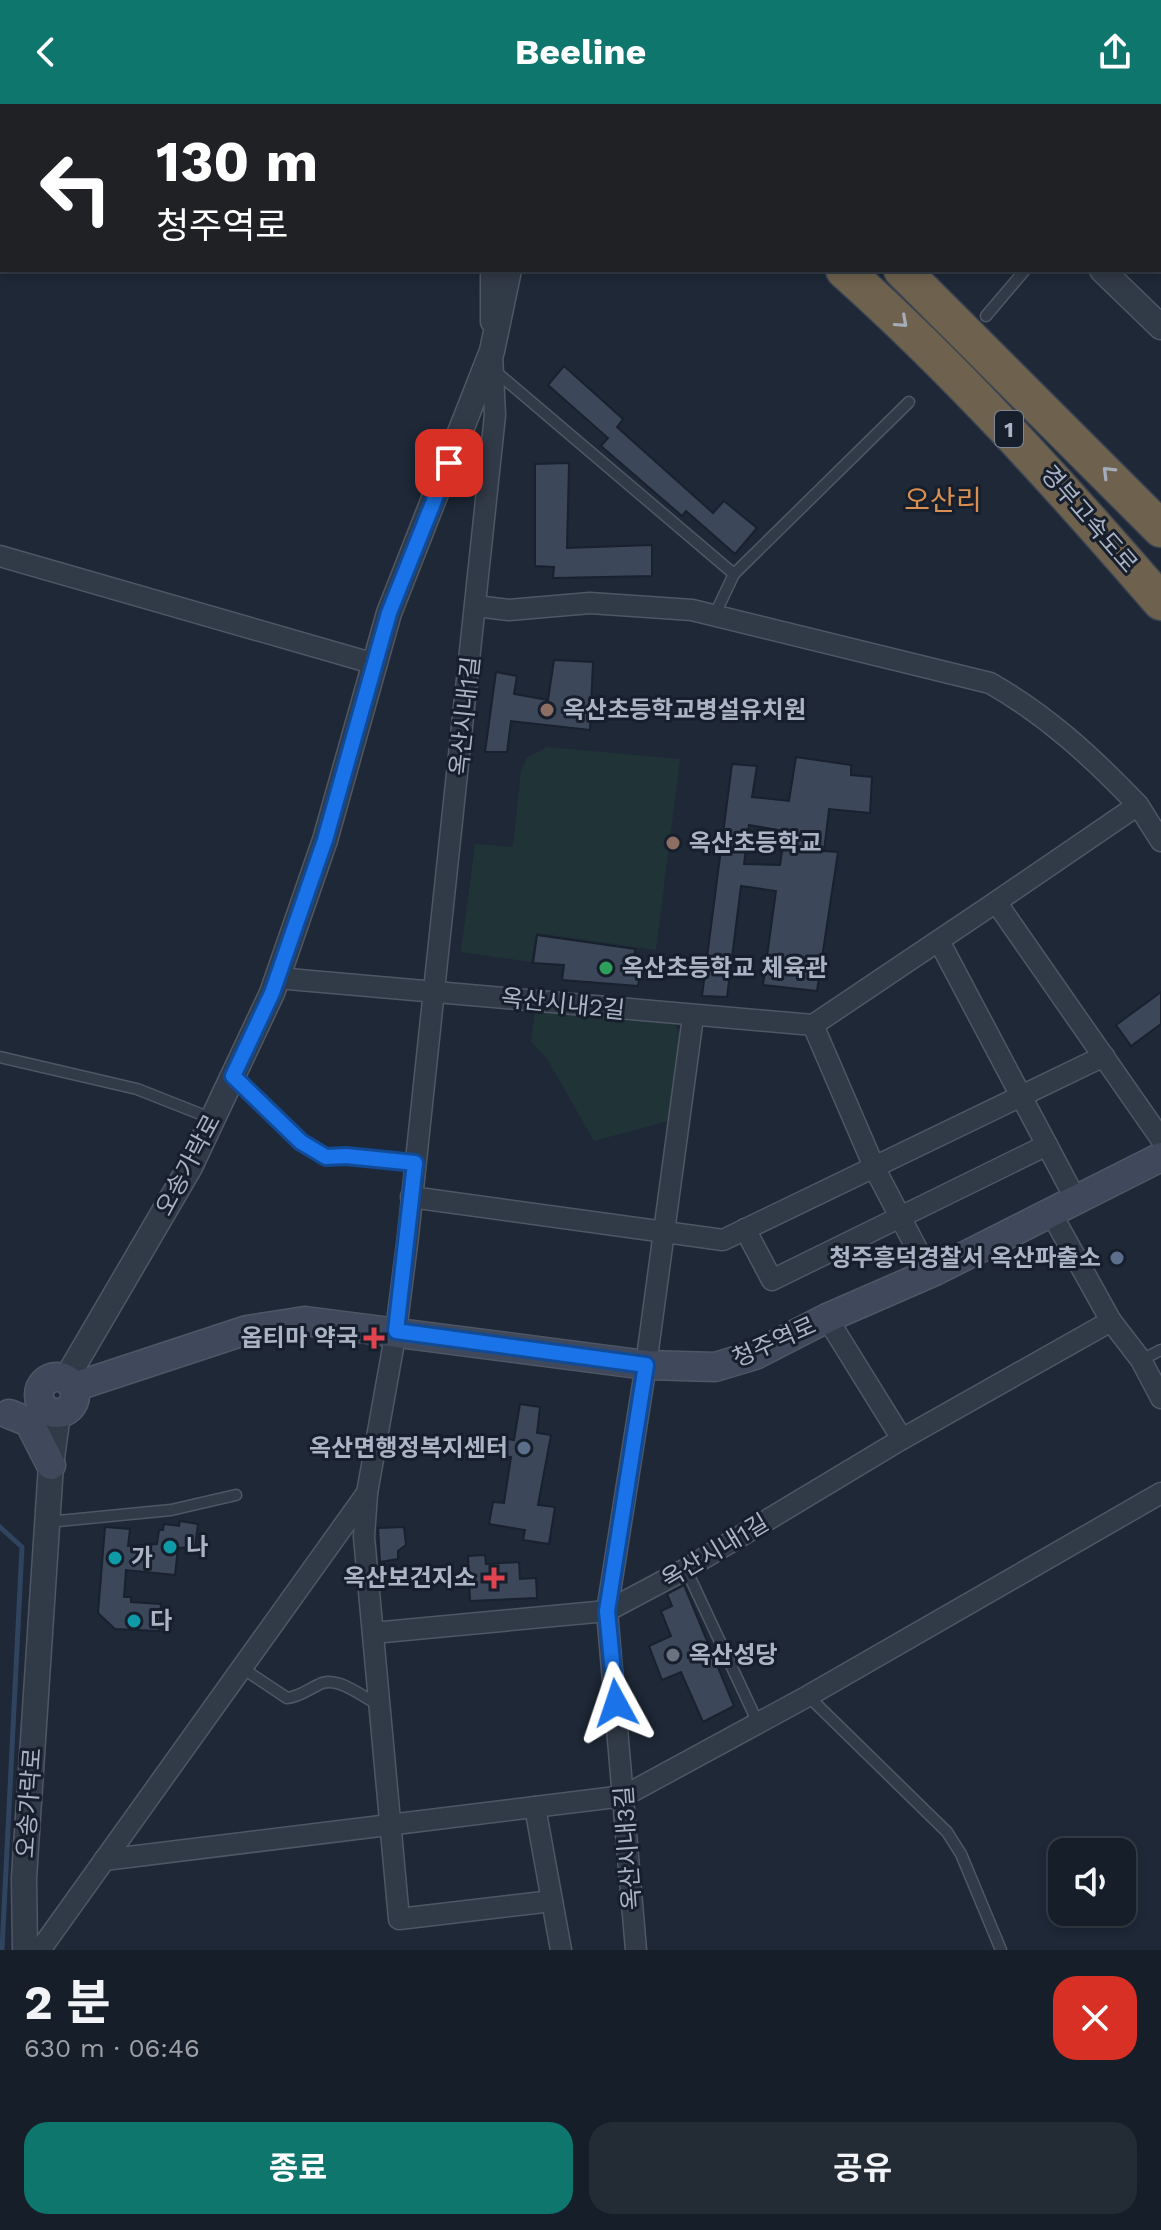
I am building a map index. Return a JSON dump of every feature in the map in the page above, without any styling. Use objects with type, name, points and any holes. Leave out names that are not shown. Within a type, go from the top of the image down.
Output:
[{"type":"highway","name":"경부고속도로","points":[[846,272],[914,333],[1024,444],[1161,602]]},
{"type":"highway","name":"경부고속도로","points":[[904,272],[1161,529]]},
{"type":"main road","name":"청주역로","points":[[70,1383],[247,1330],[305,1321],[646,1365],[694,1368],[732,1364],[827,1318],[930,1274],[1161,1157]]},
{"type":"main road","points":[[5,1415],[73,1405],[70,1383]]},
{"type":"main road","points":[[5,1415],[29,1422],[51,1465]]},
{"type":"street","points":[[491,272],[492,360]]},
{"type":"street","name":"옥산시내1길","points":[[509,272],[492,360],[495,415],[453,835],[432,991],[396,1331],[367,1493],[364,1537],[399,1919],[552,1901]]},
{"type":"street","points":[[1104,272],[1161,327]]},
{"type":"street","name":"오송가락로","points":[[70,1383],[190,1167],[277,978],[325,840],[389,613],[492,360]]},
{"type":"street","points":[[0,556],[375,664]]},
{"type":"street","points":[[476,606],[509,610],[590,603],[715,614],[990,683],[1034,708],[1092,756],[1138,805],[1161,841]]},
{"type":"street","points":[[930,1274],[875,1169],[813,1025],[1138,805]]},
{"type":"street","points":[[996,902],[1161,1139]]},
{"type":"street","points":[[939,941],[1076,1200]]},
{"type":"street","name":"옥산시내2길","points":[[277,978],[693,1017],[813,1025]]},
{"type":"street","points":[[646,1365],[693,1017]]},
{"type":"street","points":[[411,1197],[723,1240],[1104,1056]]},
{"type":"street","points":[[745,1229],[772,1280],[902,1220],[1047,1145]]},
{"type":"street","points":[[1051,1213],[1111,1321],[1141,1360],[1161,1398]]},
{"type":"street","points":[[827,1318],[902,1439]]},
{"type":"street","name":"옥산시내1길","points":[[373,1633],[607,1611],[686,1569],[902,1439],[1111,1321]]},
{"type":"street","name":"옥산시내3길","points":[[636,1950],[607,1611],[646,1365]]},
{"type":"street","name":"오송가락로","points":[[25,1950],[24,1878],[51,1465],[49,1407]]},
{"type":"street","name":"옥산시내1길","points":[[40,1950],[367,1493]]},
{"type":"street","points":[[104,1860],[624,1796],[808,1696],[1161,1493]]},
{"type":"street","points":[[535,1807],[561,1950]]},
{"type":"lane","points":[[986,316],[1023,272]]},
{"type":"lane","points":[[492,360],[734,574]]},
{"type":"lane","points":[[715,614],[734,574],[909,402]]},
{"type":"lane","points":[[0,1057],[137,1089],[213,1119]]},
{"type":"lane","points":[[233,1076],[301,1142],[326,1157],[415,1163]]},
{"type":"lane","points":[[1141,1360],[1161,1350]]},
{"type":"lane","points":[[47,1522],[171,1510],[236,1495]]},
{"type":"lane","points":[[686,1569],[758,1724]]},
{"type":"lane","points":[[241,1668],[287,1698],[333,1680],[380,1706]]},
{"type":"lane","points":[[808,1696],[938,1820],[961,1854],[1001,1950]]},
{"type":"green space","points":[[547,747],[680,759],[656,950],[536,933],[531,962],[461,952],[475,844],[513,847],[521,771],[527,758]]},
{"type":"green space","points":[[535,1011],[673,1021],[682,1038],[668,1121],[594,1141],[546,1057],[531,1042]]},
{"type":"building","points":[[564,366],[623,419],[617,427],[713,513],[724,501],[757,528],[735,554],[686,511],[682,516],[601,446],[608,438],[548,385]]},
{"type":"building","points":[[569,463],[567,548],[652,545],[652,576],[553,578],[554,567],[535,566],[535,464]]},
{"type":"building","points":[[554,660],[593,662],[590,730],[511,721],[507,752],[485,752],[496,672],[517,676],[514,694],[548,700]]},
{"type":"building","points":[[796,757],[851,765],[851,775],[872,777],[870,813],[829,809],[824,851],[838,852],[817,991],[763,985],[776,891],[741,886],[727,997],[702,996],[732,764],[757,766],[752,797],[789,801]],"holes":[[[749,825],[785,831],[780,865],[744,864]]]},
{"type":"building","points":[[537,935],[635,949],[634,962],[642,963],[638,986],[562,980],[564,965],[533,963]]},
{"type":"building","points":[[1161,992],[1161,1024],[1131,1046],[1116,1025]]},
{"type":"building","points":[[520,1404],[540,1407],[537,1433],[551,1435],[538,1505],[555,1507],[549,1544],[523,1540],[525,1530],[489,1524],[493,1502],[504,1503],[511,1457],[498,1455],[501,1438],[514,1440]]},
{"type":"building","points":[[180,1521],[198,1524],[195,1547],[178,1548],[175,1575],[126,1570],[124,1597],[131,1597],[131,1602],[161,1604],[159,1631],[115,1629],[98,1613],[105,1527],[130,1529],[128,1546],[157,1544],[159,1530],[163,1530],[164,1524],[179,1526]]},
{"type":"building","points":[[404,1527],[406,1545],[398,1551],[398,1559],[380,1562],[378,1528]]},
{"type":"building","name":"옥산보건지소","points":[[485,1555],[486,1564],[519,1562],[520,1579],[536,1578],[537,1598],[470,1601],[468,1556]]},
{"type":"building","points":[[684,1585],[734,1706],[703,1722],[681,1672],[662,1680],[649,1646],[671,1636],[661,1611],[672,1606],[667,1594]]},
{"type":"waterway","points":[[0,1527],[22,1547],[2,1950]]},
{"type":"place","name":"옥산초등학교병설유치원","points":[[547,710]]},
{"type":"place","name":"옥산초등학교","points":[[673,843]]},
{"type":"place","name":"옥산초등학교 체육관","points":[[606,968]]},
{"type":"place","name":"청주흥덕경찰서 옥산파출소","points":[[1117,1258]]},
{"type":"place","name":"옵티마 약국","points":[[374,1338]]},
{"type":"place","name":"옥산면행정복지센터","points":[[524,1448]]},
{"type":"place","name":"나","points":[[170,1547]]},
{"type":"place","name":"가","points":[[115,1558]]},
{"type":"place","name":"옥산보건지소","points":[[494,1578]]},
{"type":"place","name":"다","points":[[134,1621]]},
{"type":"place","name":"옥산성당","points":[[673,1655]]},
{"type":"district","name":"오산리","points":[[943,500]]},
{"type":"route","points":[[449,463],[389,613],[325,840],[272,993],[233,1076],[301,1142],[326,1157],[415,1163],[396,1331],[646,1365],[607,1611],[616,1703]]}]
